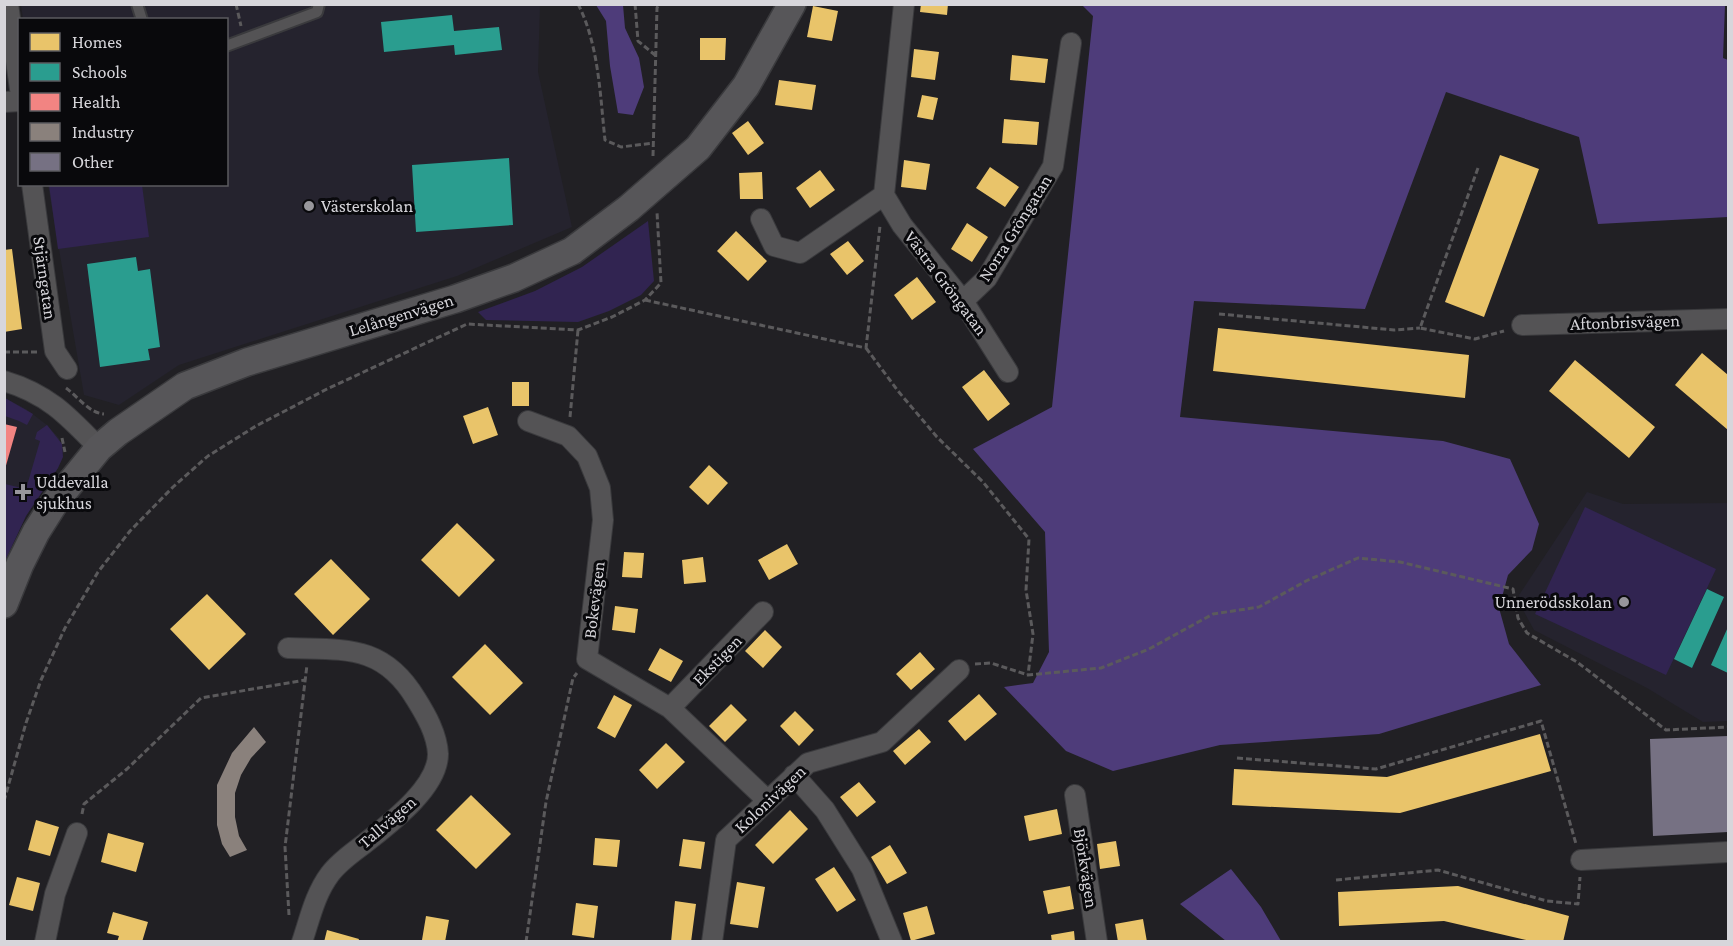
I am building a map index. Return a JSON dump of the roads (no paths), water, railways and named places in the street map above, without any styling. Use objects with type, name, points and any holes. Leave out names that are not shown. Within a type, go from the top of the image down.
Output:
[{"type":"street","points":[[8,4],[18,75]]},
{"type":"street","name":"Lelångenvägen","points":[[4,604],[36,532],[62,493],[99,448],[118,432],[185,386],[247,362],[475,292],[514,278],[572,251],[629,208],[698,148],[746,86],[792,4]]},
{"type":"street","points":[[761,219],[774,246],[800,253],[884,195],[904,4]]},
{"type":"street","name":"Norra Gröngatan","points":[[963,301],[987,278],[1053,166],[1071,43]]},
{"type":"street","name":"Stjärngatan","points":[[32,186],[55,351],[67,369]]},
{"type":"street","name":"Västra Gröngatan","points":[[884,195],[903,225],[963,301],[1008,372]]},
{"type":"street","name":"Aftonbrisvägen","points":[[1522,325],[1728,319]]},
{"type":"street","points":[[4,381],[47,399],[99,448]]},
{"type":"street","name":"Bokevägen","points":[[528,421],[568,436],[586,456],[600,488],[603,520],[587,658],[670,708],[767,800]]},
{"type":"street","name":"Ekstigen","points":[[670,708],[763,612]]},
{"type":"street","name":"Tallvägen","points":[[288,648],[352,650],[393,668],[411,690],[425,714],[434,733],[438,755],[431,776],[420,794],[397,818],[346,858],[331,873],[318,893],[302,942]]},
{"type":"street","name":"Kolonivägen","points":[[712,942],[726,840],[808,763],[882,742],[959,670]]},
{"type":"street","points":[[794,775],[825,810],[862,869],[892,942]]},
{"type":"street","name":"Björkvägen","points":[[1075,795],[1097,942]]},
{"type":"street","points":[[45,942],[55,894],[77,833]]},
{"type":"street","points":[[1581,860],[1728,852]]},
{"type":"lane","points":[[228,45],[318,8]]},
{"type":"place","name":"Västerskolan","points":[[309,206]]},
{"type":"place","name":"Uddevalla sjukhus","points":[[23,492]]},
{"type":"place","name":"Unnerödsskolan","points":[[1624,602]]}]
